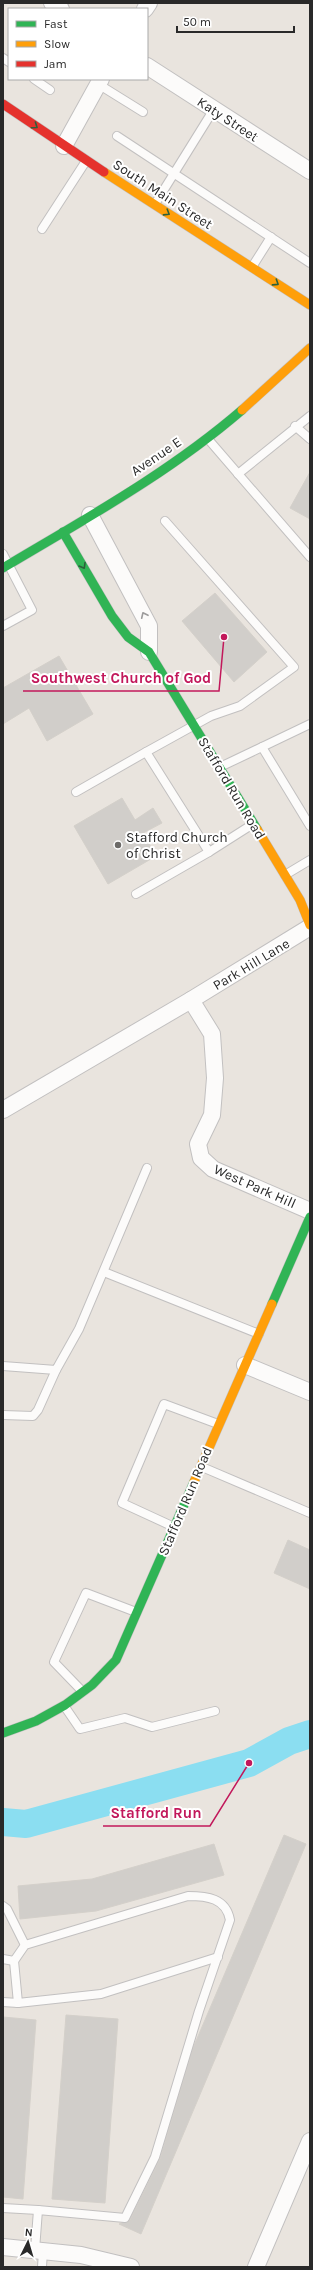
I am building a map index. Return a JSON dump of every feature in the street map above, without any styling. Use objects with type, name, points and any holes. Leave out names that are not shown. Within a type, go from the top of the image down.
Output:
[{"type":"main road","name":"South Main Street","points":[[3,104],[154,205],[310,305]]},
{"type":"main road","name":"Avenue E","points":[[6,566],[167,467],[246,407],[310,348]]},
{"type":"main road","name":"Stafford Run Road","points":[[63,532],[112,616],[128,637],[149,652],[300,900],[310,926]]},
{"type":"main road","name":"Stafford Run Road","points":[[3,1733],[28,1725],[65,1706],[83,1693],[116,1660],[218,1424],[310,1217]]},
{"type":"street","name":"Katy Street","points":[[148,67],[310,171]]},
{"type":"street","points":[[64,146],[99,81]]},
{"type":"street","points":[[90,515],[149,626],[149,652]]},
{"type":"street","name":"Park Hill Lane","points":[[3,1110],[191,1000],[310,926]]},
{"type":"street","name":"West Park Hill","points":[[191,1000],[212,1034],[216,1078],[212,1115],[198,1144],[201,1158],[213,1169],[310,1211]]},
{"type":"street","points":[[245,1365],[310,1392]]},
{"type":"street","points":[[256,2267],[310,2141]]},
{"type":"street","points":[[3,2247],[39,2250],[107,2264],[131,2267]]},
{"type":"lane","points":[[35,80],[50,90]]},
{"type":"lane","points":[[99,81],[143,112]]},
{"type":"lane","points":[[154,205],[214,109]]},
{"type":"lane","points":[[117,136],[310,263]]},
{"type":"lane","points":[[42,229],[86,160]]},
{"type":"lane","points":[[252,267],[271,237]]},
{"type":"lane","points":[[238,474],[295,426],[310,416]]},
{"type":"lane","points":[[295,426],[310,439]]},
{"type":"lane","points":[[207,438],[222,458],[238,474],[310,557]]},
{"type":"lane","points":[[76,792],[211,716],[240,706],[294,667],[165,521]]},
{"type":"lane","points":[[3,554],[6,566],[32,610],[3,626]]},
{"type":"lane","points":[[220,768],[310,724]]},
{"type":"lane","points":[[262,747],[310,826]]},
{"type":"lane","points":[[146,752],[209,852]]},
{"type":"lane","points":[[136,894],[254,824]]},
{"type":"lane","points":[[285,875],[310,860]]},
{"type":"lane","points":[[3,1415],[32,1416],[38,1410],[56,1370],[79,1328],[147,1168]]},
{"type":"lane","points":[[104,1272],[259,1334]]},
{"type":"lane","points":[[3,1366],[56,1370]]},
{"type":"lane","points":[[174,1527],[122,1503],[164,1404],[218,1424]]},
{"type":"lane","points":[[200,1466],[310,1513]]},
{"type":"lane","points":[[83,1693],[54,1662],[86,1593],[137,1613]]},
{"type":"lane","points":[[65,1706],[80,1729],[124,1718],[152,1728],[215,1711]]},
{"type":"lane","points":[[3,2208],[126,2218],[155,2157],[199,2010],[230,1920],[229,1913],[223,1904],[214,1898],[188,1896],[25,1945],[14,1960],[18,2002]]},
{"type":"lane","points":[[3,1906],[7,1909],[25,1945]]},
{"type":"lane","points":[[3,2002],[18,2002],[101,1994],[218,1957]]},
{"type":"lane","points":[[3,1959],[14,1960]]},
{"type":"lane","points":[[38,2210],[39,2250],[42,2267]]},
{"type":"building","points":[[310,472],[310,519],[290,508]]},
{"type":"building","points":[[215,593],[267,652],[234,682],[182,621]]},
{"type":"building","points":[[59,656],[93,714],[47,741],[29,708],[3,724],[3,688]]},
{"type":"building","name":"Stafford Church of Christ","points":[[122,798],[135,820],[153,808],[162,823],[143,833],[156,856],[108,884],[74,826]]},
{"type":"building","points":[[288,1540],[310,1550],[310,1589],[274,1573]]},
{"type":"building","points":[[284,1835],[306,1844],[141,2234],[119,2224],[130,2220],[160,2159],[193,2048]]},
{"type":"building","points":[[214,1844],[224,1875],[96,1911],[20,1919],[18,1886],[92,1879]]},
{"type":"building","points":[[66,2015],[118,2019],[105,2203],[52,2199]]},
{"type":"building","points":[[3,2017],[36,2020],[23,2199],[3,2197]]},
{"type":"waterway","points":[[3,1822],[26,1824],[249,1763],[289,1741],[310,1734]]},
{"type":"traffic: fast","points":[[3,568],[156,475],[214,433],[242,410]]},
{"type":"traffic: fast","points":[[63,532],[112,616],[128,637],[149,652],[257,829]]},
{"type":"traffic: fast","points":[[272,1304],[310,1217]]},
{"type":"traffic: fast","points":[[3,1733],[36,1721],[65,1705],[92,1685],[116,1660],[194,1482]]},
{"type":"traffic: slow","points":[[104,172],[310,305]]},
{"type":"traffic: slow","points":[[242,410],[310,348]]},
{"type":"traffic: slow","points":[[257,829],[300,900],[310,925]]},
{"type":"traffic: slow","points":[[194,1482],[272,1304]]},
{"type":"traffic: jam","points":[[3,104],[104,172]]},
{"type":"place","name":"Southwest Church of God","points":[[224,637]]},
{"type":"place","name":"Stafford Church of Christ","points":[[118,845]]},
{"type":"place","name":"Stafford Run","points":[[249,1763]]}]
